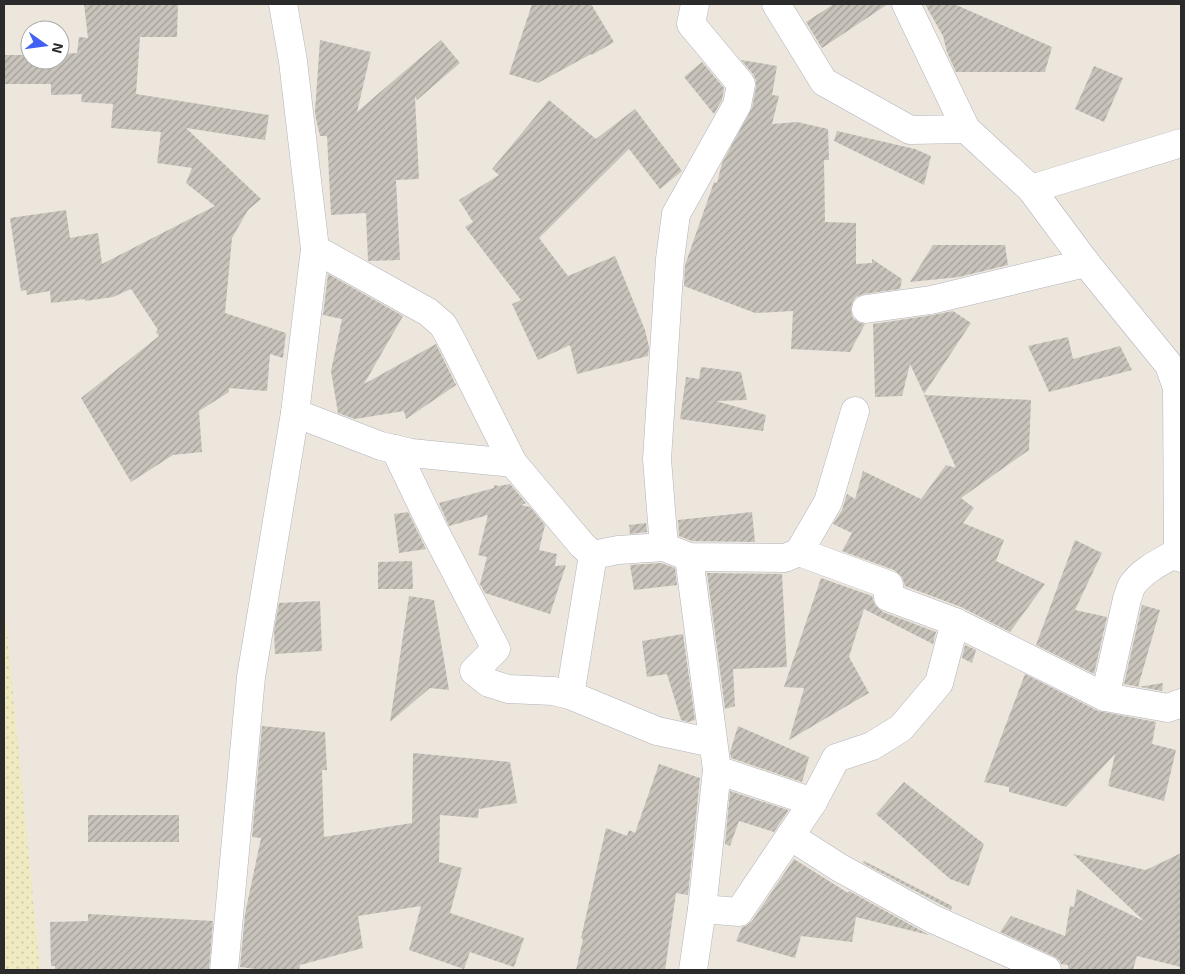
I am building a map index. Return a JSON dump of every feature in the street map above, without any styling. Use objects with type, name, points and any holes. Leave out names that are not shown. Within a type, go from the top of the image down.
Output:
[{"type":"street","points":[[224,970],[251,677],[294,413],[315,249],[293,61],[283,4]]},
{"type":"street","points":[[693,970],[702,909],[717,770],[677,552],[657,459],[670,259],[676,214],[737,105],[740,84],[691,24],[695,4]]},
{"type":"street","points":[[776,4],[824,82],[910,130],[966,129]]},
{"type":"street","points":[[906,4],[966,129],[1031,189],[1086,263],[1169,365],[1177,388],[1180,555],[1152,567],[1133,585],[1127,599],[1105,697]]},
{"type":"street","points":[[1031,189],[1181,143]]},
{"type":"street","points":[[315,249],[428,312],[443,325],[513,463],[582,545],[594,555]]},
{"type":"street","points":[[866,309],[931,300],[1086,263]]},
{"type":"street","points":[[594,555],[618,550],[785,558],[799,552],[828,502],[855,411]]},
{"type":"street","points":[[294,413],[381,446],[411,453],[513,463]]},
{"type":"street","points":[[395,449],[434,530],[496,648],[474,671],[489,683],[508,688],[553,691],[570,695],[657,731],[713,744]]},
{"type":"street","points":[[799,552],[889,585],[888,597],[955,622],[1105,697],[1168,708],[1181,704]]},
{"type":"street","points":[[570,695],[594,555]]},
{"type":"street","points":[[702,909],[739,912],[813,802],[836,758],[872,746],[901,728],[939,683],[955,622]]},
{"type":"street","points":[[717,770],[813,802]]},
{"type":"street","points":[[790,836],[840,868],[934,919],[1047,970]]},
{"type":"sand","points":[[4,602],[40,970],[4,970]]},
{"type":"building","points":[[84,4],[178,4],[177,37],[140,37],[136,94],[269,115],[265,140],[186,128],[261,199],[248,210],[232,238],[225,313],[286,333],[283,358],[270,354],[267,391],[229,388],[229,392],[199,411],[202,452],[173,455],[131,482],[81,398],[159,336],[156,332],[158,330],[131,289],[113,297],[51,303],[50,291],[27,295],[26,290],[21,291],[10,218],[66,210],[70,238],[98,233],[102,264],[215,206],[186,183],[192,168],[157,163],[161,132],[111,128],[113,104],[81,102],[82,94],[51,95],[51,84],[4,84],[4,55],[20,55],[20,70],[70,70],[70,53],[77,53],[79,37],[88,38]]},
{"type":"building","points":[[532,4],[591,4],[614,42],[538,83],[509,74]]},
{"type":"building","points":[[834,4],[888,4],[822,48],[806,22]]},
{"type":"building","points":[[925,4],[954,4],[1052,47],[1045,72],[956,72],[947,52],[943,36]]},
{"type":"building","points":[[320,40],[371,52],[357,112],[441,40],[460,63],[417,100],[415,97],[419,179],[396,180],[400,260],[368,261],[366,213],[331,215],[327,136],[320,136],[315,111]]},
{"type":"building","points":[[741,60],[777,66],[772,95],[779,96],[772,124],[797,122],[828,129],[829,160],[824,160],[825,222],[856,223],[856,264],[872,263],[872,259],[902,279],[900,289],[863,294],[856,297],[852,303],[851,311],[853,318],[865,324],[850,352],[791,349],[793,311],[755,313],[684,286],[685,265],[714,182],[717,183],[722,163],[752,108],[756,80]]},
{"type":"building","points":[[702,62],[724,88],[722,100],[714,114],[684,77]]},
{"type":"building","points":[[1094,66],[1123,78],[1104,122],[1075,109]]},
{"type":"building","points":[[549,100],[596,139],[635,109],[682,171],[660,189],[629,149],[539,238],[568,276],[615,256],[645,330],[649,347],[648,356],[577,374],[570,345],[538,360],[512,304],[521,300],[465,227],[473,222],[459,200],[499,175],[492,169]]},
{"type":"building","points":[[837,131],[915,149],[931,156],[924,185],[834,141]]},
{"type":"building","points":[[933,245],[1005,245],[1008,265],[959,277],[910,282]]},
{"type":"building","points":[[328,274],[403,316],[364,384],[436,344],[456,385],[406,419],[404,411],[355,419],[338,413],[331,371],[342,319],[323,315]]},
{"type":"building","points":[[953,311],[971,323],[924,394],[910,364],[902,396],[875,397],[873,324]]},
{"type":"building","points":[[1068,337],[1073,359],[1120,346],[1132,370],[1049,392],[1028,346]]},
{"type":"building","points":[[701,367],[741,372],[747,400],[716,401],[766,415],[763,431],[680,419],[686,377],[699,379]]},
{"type":"building","points":[[924,395],[1031,400],[1029,450],[961,498],[974,508],[963,523],[1004,540],[996,561],[1045,584],[1010,632],[961,607],[905,586],[902,577],[894,570],[842,551],[852,533],[833,524],[842,510],[847,494],[855,499],[863,471],[921,499],[946,465],[956,468]]},
{"type":"building","points":[[510,484],[526,503],[521,505],[530,507],[545,525],[539,550],[557,554],[555,566],[566,565],[550,614],[485,593],[480,584],[487,557],[478,555],[488,515],[449,526],[439,503],[494,488],[494,485]]},
{"type":"building","points":[[408,512],[426,549],[399,553],[394,514]]},
{"type":"building","points":[[752,512],[755,542],[692,541],[679,536],[678,520]]},
{"type":"building","points":[[646,523],[647,532],[630,534],[629,525]]},
{"type":"building","points":[[1075,540],[1102,553],[1075,610],[1107,617],[1094,674],[1036,645]]},
{"type":"building","points":[[412,561],[413,589],[378,589],[378,562]]},
{"type":"building","points":[[661,563],[675,568],[677,585],[634,590],[630,565]]},
{"type":"building","points":[[707,573],[782,574],[787,667],[733,669],[735,706],[725,709]]},
{"type":"building","points":[[821,578],[872,596],[875,605],[883,612],[936,632],[933,644],[864,609],[849,657],[869,693],[789,740],[804,688],[784,687]]},
{"type":"building","points":[[409,596],[434,600],[449,690],[430,688],[390,722]]},
{"type":"building","points":[[320,601],[322,651],[275,654],[274,631],[279,603]]},
{"type":"building","points":[[1142,605],[1160,610],[1138,687],[1124,684]]},
{"type":"building","points":[[683,634],[695,720],[688,722],[681,720],[667,674],[647,677],[642,641]]},
{"type":"building","points":[[965,645],[976,650],[972,663],[962,658]]},
{"type":"building","points":[[1025,674],[1098,711],[1156,722],[1152,744],[1176,750],[1164,801],[1108,786],[1115,754],[1066,807],[1009,792],[1009,787],[984,782]]},
{"type":"building","points":[[1163,683],[1162,691],[1139,687]]},
{"type":"building","points":[[262,726],[325,732],[327,770],[322,770],[324,837],[412,823],[413,753],[510,762],[517,803],[479,809],[478,818],[440,815],[439,862],[462,868],[450,913],[524,938],[514,967],[470,952],[464,969],[409,950],[421,906],[358,916],[363,948],[300,965],[299,970],[263,970],[240,967],[245,914],[261,838],[252,837]]},
{"type":"building","points":[[738,726],[809,757],[802,782],[731,758],[730,752]]},
{"type":"building","points":[[659,764],[700,778],[688,895],[676,893],[665,970],[576,970],[583,939],[581,938],[606,828],[627,836],[629,830],[635,833]]},
{"type":"building","points":[[904,782],[984,844],[969,886],[950,879],[876,814]]},
{"type":"building","points":[[730,791],[788,811],[774,832],[739,821],[730,846],[725,844]]},
{"type":"building","points":[[88,815],[179,815],[179,842],[88,842]]},
{"type":"building","points":[[1181,853],[1181,967],[1137,956],[1133,970],[1068,970],[1068,965],[1061,964],[1053,956],[1000,932],[1011,916],[1065,936],[1070,906],[1074,907],[1077,889],[1144,921],[1073,854],[1146,870]]},
{"type":"building","points":[[794,859],[848,893],[849,891],[929,935],[856,917],[852,942],[801,936],[795,958],[736,941],[742,927],[752,921]]},
{"type":"building","points":[[864,861],[952,906],[951,910],[863,863]]},
{"type":"building","points":[[88,914],[213,921],[209,970],[55,970],[55,966],[51,966],[50,922],[88,921]]}]
